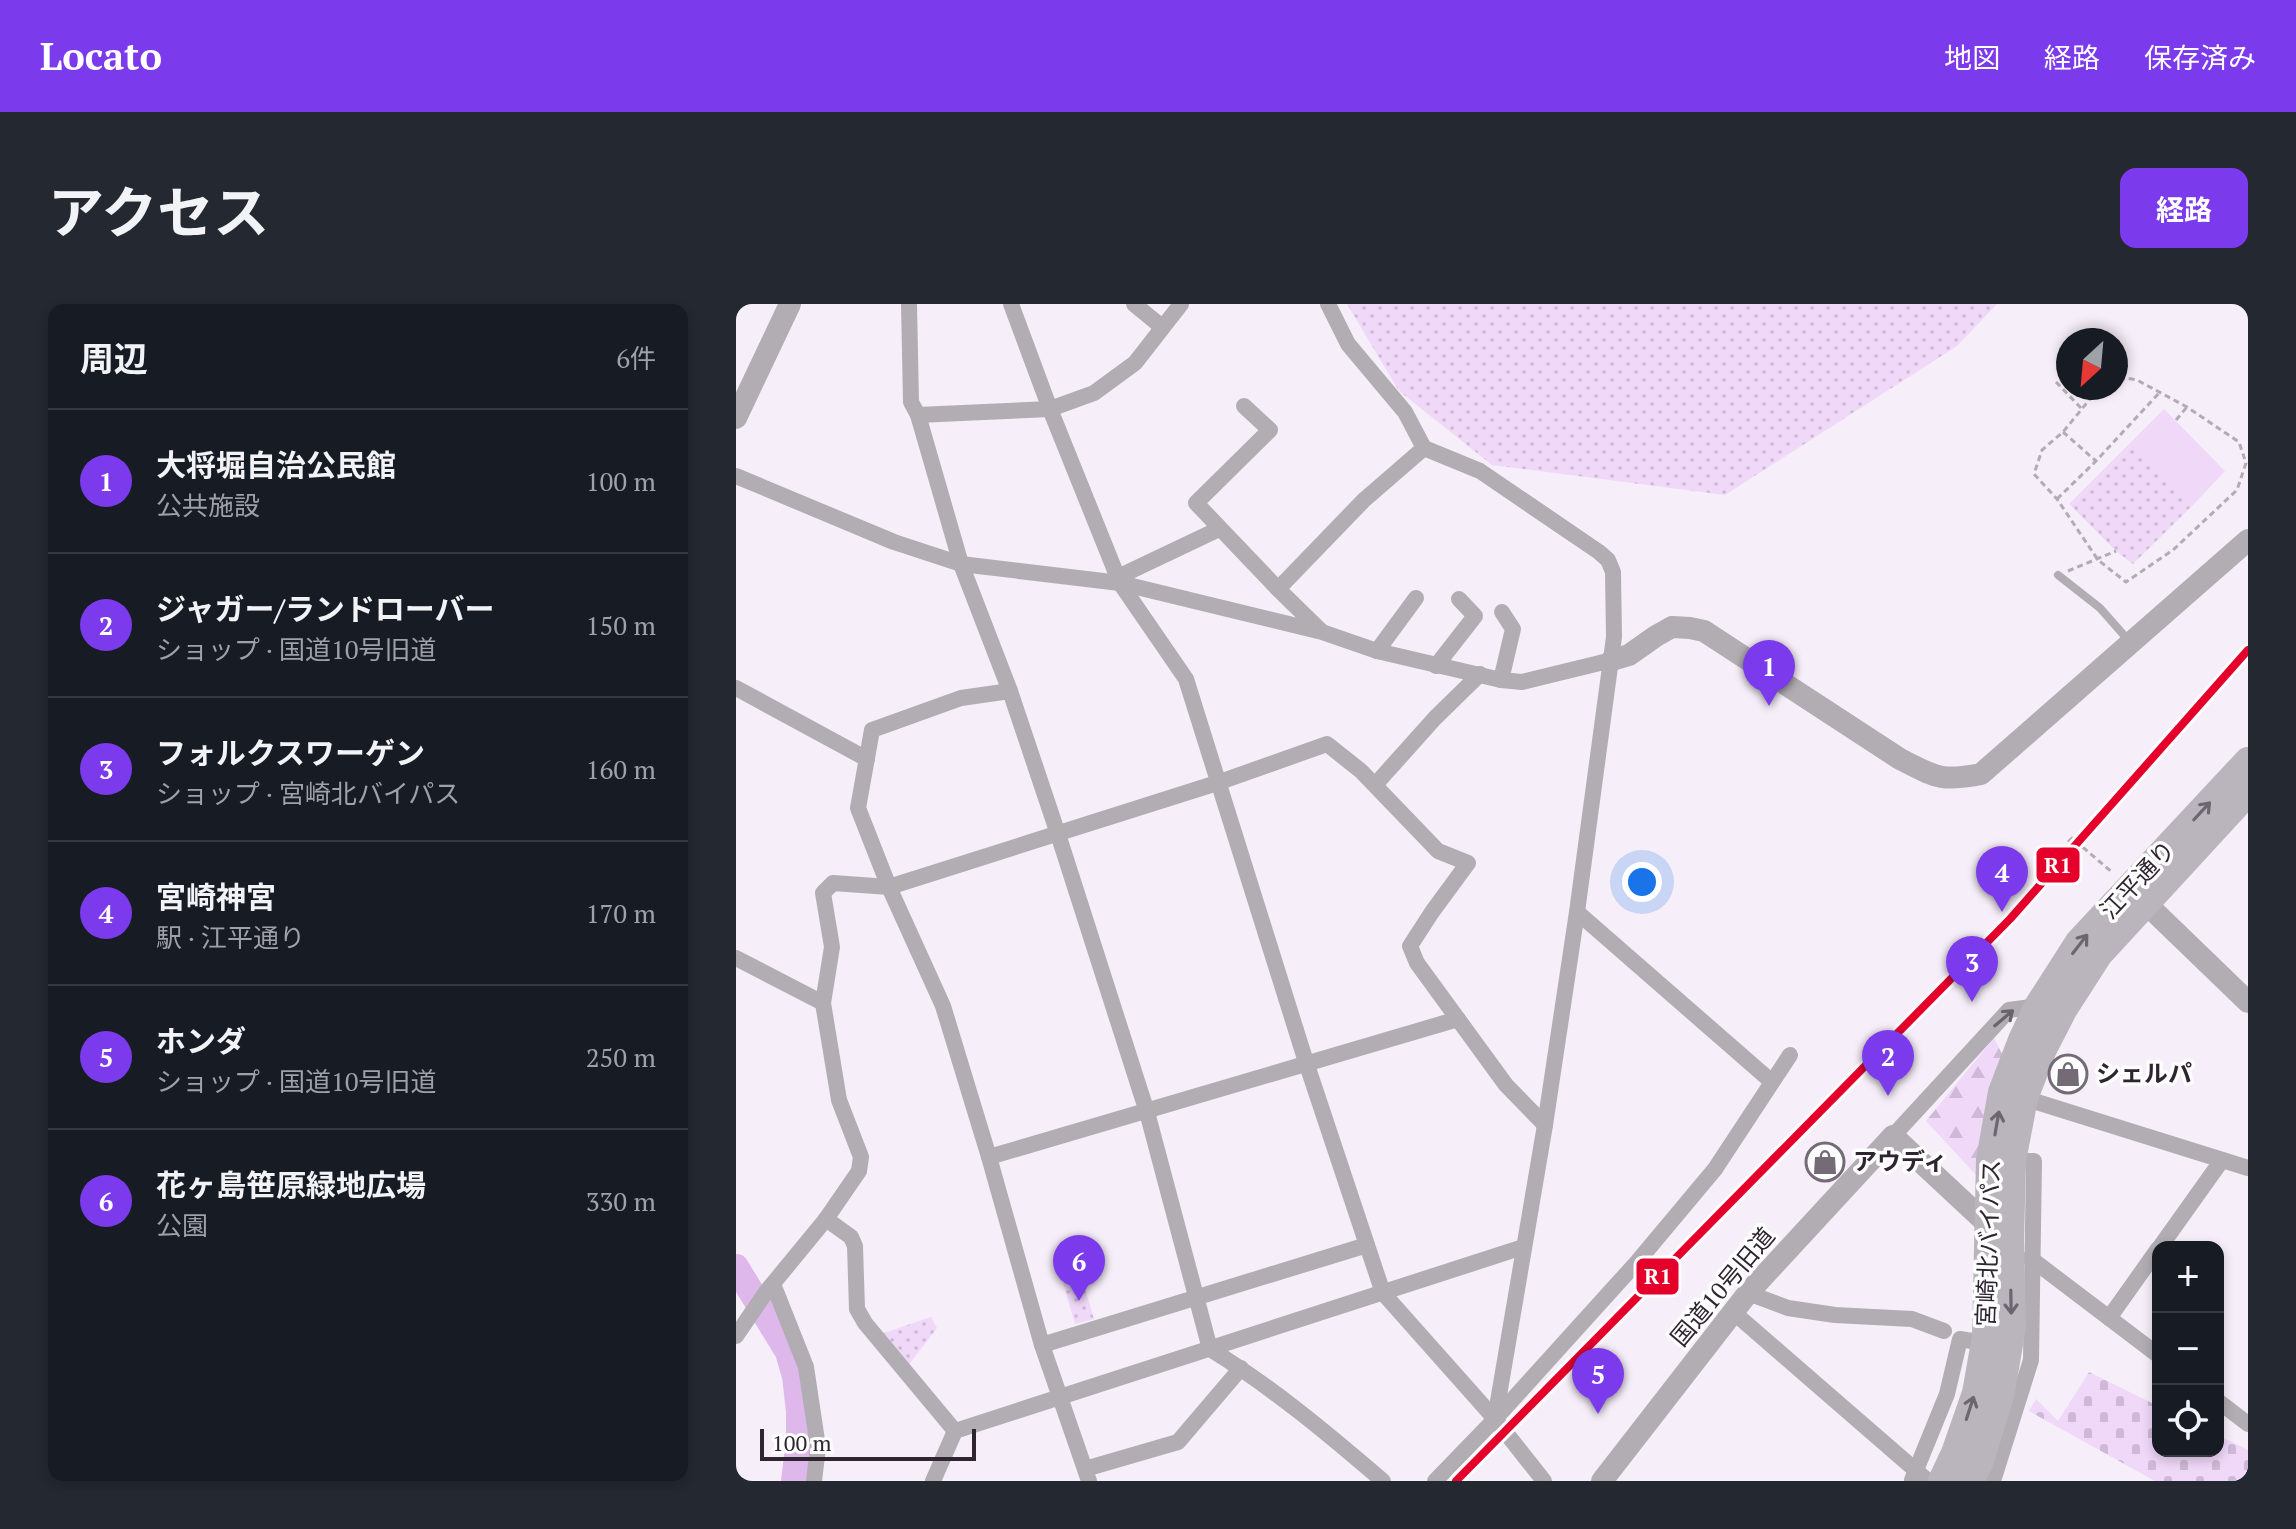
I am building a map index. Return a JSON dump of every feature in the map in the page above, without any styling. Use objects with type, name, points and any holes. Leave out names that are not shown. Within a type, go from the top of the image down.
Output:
[{"type":"highway","name":"江平通り","points":[[2138,896],[2248,761]]},
{"type":"highway","name":"江平通り","points":[[2050,1008],[2079,942],[2138,896],[2248,792]]},
{"type":"highway","name":"宮崎北バイパス","points":[[1924,1479],[1955,1453],[1976,1393],[1999,1234],[2024,1098],[2043,1049],[2050,1008]]},
{"type":"highway","name":"宮崎北バイパス","points":[[1970,1481],[1979,1463],[2000,1396],[2012,1327],[1990,1160],[2002,1092],[2022,1040],[2050,1008]]},
{"type":"street","points":[[736,418],[790,304]]},
{"type":"street","points":[[909,304],[911,402],[918,415],[961,564],[1010,691],[1147,1112],[1210,1349],[1304,1413],[1383,1481]]},
{"type":"street","points":[[1011,304],[1119,580],[1186,679],[1306,1062],[1383,1293],[1495,1419],[1544,1481]]},
{"type":"street","points":[[1134,304],[1162,327]]},
{"type":"street","points":[[918,415],[1050,409],[1094,393],[1135,363],[1181,304]]},
{"type":"street","points":[[1328,304],[1348,344],[1405,412],[1424,448],[1480,471],[1599,552],[1608,560],[1613,572],[1615,614],[1612,660],[1577,912],[1545,1125],[1495,1419]]},
{"type":"street","points":[[1244,406],[1270,430],[1196,503],[1322,632]]},
{"type":"street","points":[[1278,589],[1364,500],[1424,448]]},
{"type":"street","points":[[736,476],[894,542],[961,564],[1119,580],[1322,632],[1377,651],[1501,680],[1522,682],[1629,655],[1672,627],[1704,631],[1900,759],[1934,776],[1949,779],[1981,774],[2248,540]]},
{"type":"street","points":[[1119,580],[1219,529]]},
{"type":"street","points":[[1377,651],[1416,598]]},
{"type":"street","points":[[1436,666],[1475,616],[1459,599]]},
{"type":"street","points":[[1501,680],[1513,629],[1502,612]]},
{"type":"street","points":[[1375,785],[1435,718],[1480,674]]},
{"type":"street","points":[[736,688],[867,759]]},
{"type":"street","points":[[1010,691],[961,698],[872,730],[858,808],[889,887],[943,1006],[1042,1345],[1087,1475],[1178,1442],[1241,1368]]},
{"type":"street","points":[[736,1336],[859,1171],[861,1157],[839,1100],[823,1003],[832,947],[823,893],[833,883],[889,887],[1217,783],[1327,744],[1361,771],[1438,851],[1468,863],[1410,946],[1417,963],[1506,1085],[1545,1125]]},
{"type":"street","points":[[2138,896],[2248,1002]]},
{"type":"street","points":[[1577,912],[1772,1082]]},
{"type":"street","points":[[736,958],[823,1003]]},
{"type":"street","points":[[2050,1008],[2009,1010],[1893,1136],[1999,1234],[2152,1350]]},
{"type":"street","points":[[989,1157],[1458,1019]]},
{"type":"street","points":[[1435,1481],[1638,1261],[1715,1169],[1790,1055]]},
{"type":"street","points":[[2024,1098],[2248,1168]]},
{"type":"street","name":"国道10号旧道","points":[[1602,1481],[1732,1311],[1893,1136]]},
{"type":"street","points":[[2164,1241],[2222,1160]]},
{"type":"street","points":[[1993,1481],[2031,1360],[2034,1161],[2012,1161]]},
{"type":"street","points":[[826,1219],[851,1237],[855,1246],[857,1309],[865,1323],[955,1431]]},
{"type":"street","points":[[1042,1345],[1367,1245]]},
{"type":"street","points":[[935,1480],[955,1431],[1523,1247]]},
{"type":"street","points":[[2109,1318],[2152,1258]]},
{"type":"street","points":[[769,1288],[806,1367],[818,1447],[814,1481]]},
{"type":"street","points":[[1748,1293],[1788,1308],[1835,1315],[1912,1319],[1944,1331]]},
{"type":"street","points":[[1732,1311],[1924,1479]]},
{"type":"street","points":[[2224,1406],[2248,1424]]},
{"type":"lane","points":[[2058,575],[2100,608],[2130,642]]},
{"type":"path","points":[[2089,400],[2063,432],[2042,450],[2034,474],[2057,499],[2098,560],[2126,582],[2173,550],[2237,490],[2246,463],[2239,442],[2187,407],[2128,378]]},
{"type":"path","points":[[2057,499],[2160,392]]},
{"type":"path","points":[[2073,400],[2082,409]]},
{"type":"path","points":[[2176,420],[2187,407]]},
{"type":"path","points":[[2063,432],[2096,461]]},
{"type":"path","points":[[2058,575],[2116,551]]},
{"type":"path","points":[[2068,842],[2072,838],[2138,896]]},
{"type":"green space","points":[[1347,304],[1997,304],[1957,346],[1725,495],[1492,465],[1399,391]]},
{"type":"green space","points":[[2164,409],[2225,471],[2195,503],[2132,441]]},
{"type":"green space","points":[[2132,441],[2195,503],[2133,564],[2069,504]]},
{"type":"green space","points":[[1994,1038],[2003,1056],[1977,1176],[1926,1121]]},
{"type":"green space","points":[[1082,1278],[1094,1319],[1075,1324],[1063,1283]]},
{"type":"green space","points":[[931,1317],[937,1328],[907,1367],[883,1338],[884,1333]]},
{"type":"green space","points":[[2089,1372],[2152,1403],[2152,1457],[2224,1457],[2224,1438],[2248,1450],[2248,1481],[2155,1481],[2029,1411],[2036,1399],[2058,1421]]},
{"type":"waterway","points":[[736,1267],[788,1352],[795,1376],[799,1440],[794,1481]]},
{"type":"transit line","name":"R1","points":[[1456,1481],[2010,919],[2248,650]]},
{"type":"place","name":"大将堀自治公民館","points":[[1769,706]]},
{"type":"place","name":"宮崎神宮","points":[[2002,912]]},
{"type":"place","name":"フォルクスワーゲン","points":[[1972,1002]]},
{"type":"place","name":"シェルパ","points":[[2068,1074]]},
{"type":"place","name":"ジャガー/ランドローバー","points":[[1888,1096]]},
{"type":"place","name":"アウディ","points":[[1825,1162]]},
{"type":"place","name":"花ヶ島笹原緑地広場","points":[[1079,1301]]},
{"type":"place","name":"ホンダ","points":[[1598,1414]]}]
